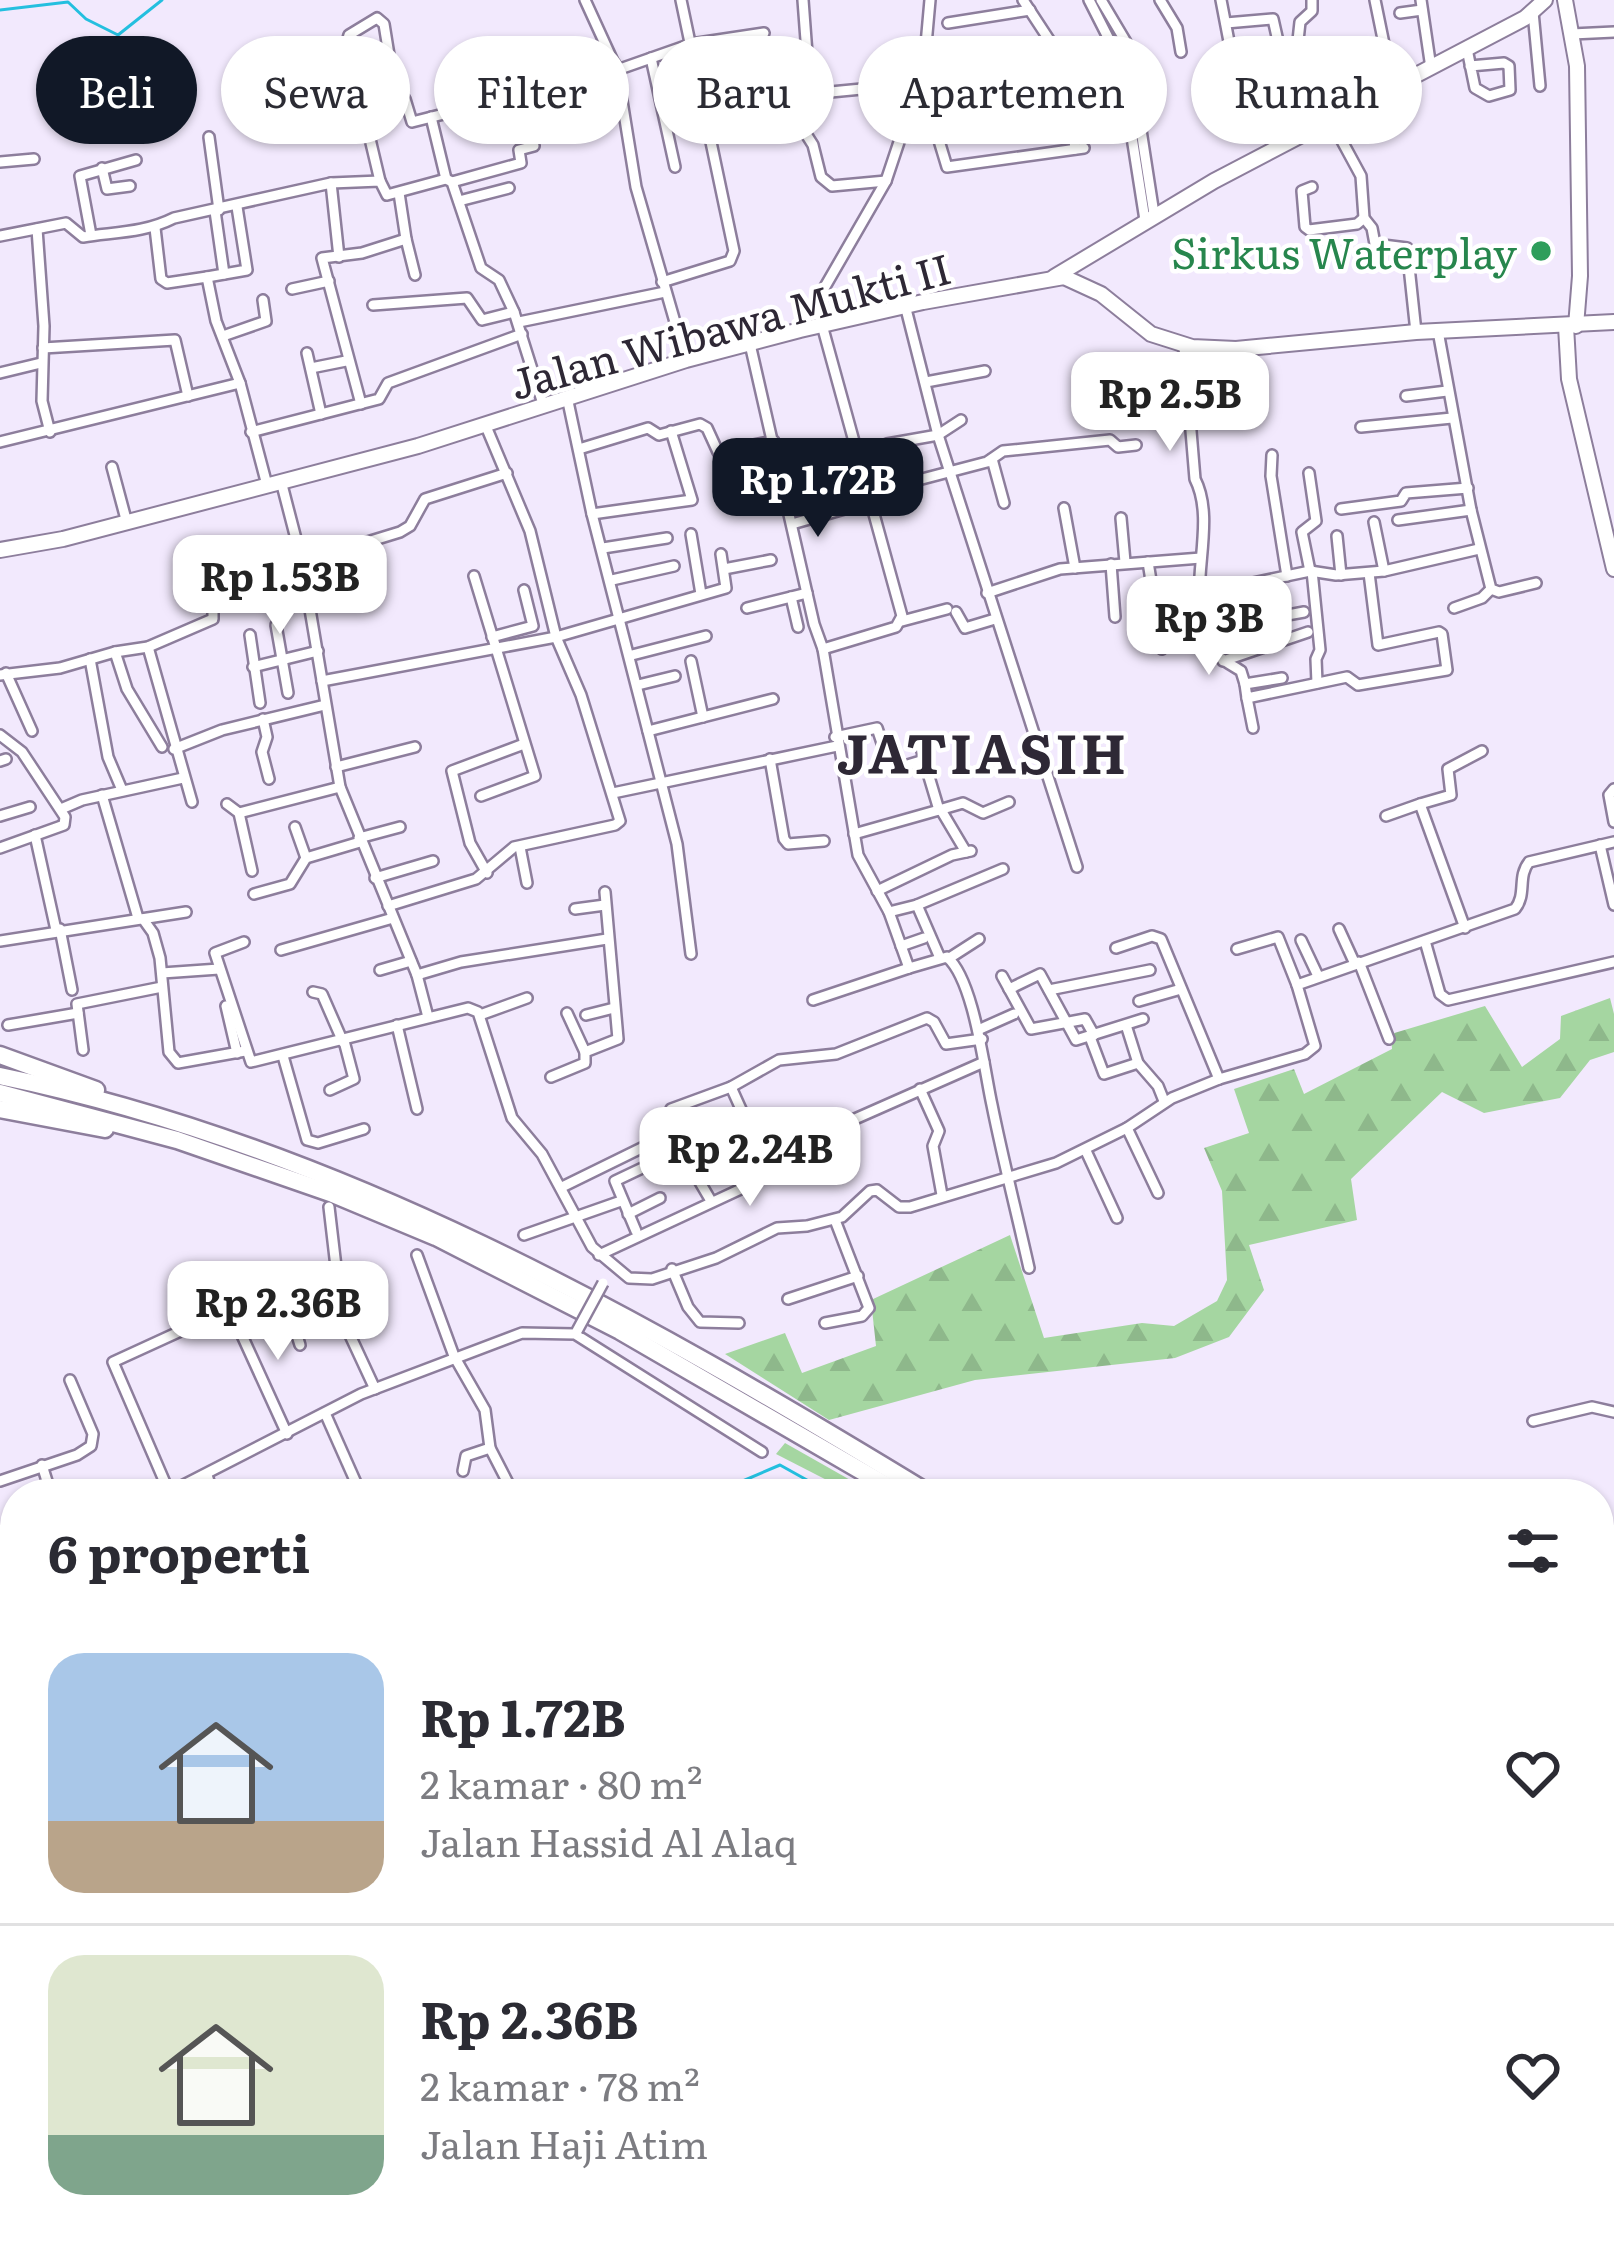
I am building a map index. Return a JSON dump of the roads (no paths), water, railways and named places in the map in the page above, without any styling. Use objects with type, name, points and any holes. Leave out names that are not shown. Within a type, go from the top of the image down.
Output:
[{"type":"highway","points":[[0,1055],[440,1223],[627,1317],[904,1479]]},
{"type":"highway","points":[[0,1076],[164,1118]]},
{"type":"highway","points":[[0,1093],[177,1140],[333,1194],[436,1237],[620,1331],[875,1479]]},
{"type":"highway","points":[[0,1109],[177,1140]]},
{"type":"main road","points":[[1422,73],[1533,12],[1545,0]]},
{"type":"main road","points":[[1565,0],[1577,66],[1580,276],[1571,326],[1569,380],[1614,569]]},
{"type":"main road","points":[[1048,280],[1283,144]]},
{"type":"main road","name":"Jalan Wibawa Mukti II","points":[[0,550],[127,523],[274,483],[800,330],[905,305],[1064,277],[1078,281],[1150,334],[1184,347],[1236,349],[1416,332],[1614,322]]},
{"type":"street","points":[[585,0],[602,36]]},
{"type":"street","points":[[681,0],[690,36]]},
{"type":"street","points":[[802,0],[805,36]]},
{"type":"street","points":[[927,36],[930,0]]},
{"type":"street","points":[[1089,0],[1110,36]]},
{"type":"street","points":[[1100,0],[1122,36]]},
{"type":"street","points":[[1160,0],[1177,28],[1181,52]]},
{"type":"street","points":[[1298,36],[1300,22],[1312,11],[1312,0]]},
{"type":"street","points":[[1376,0],[1383,36]]},
{"type":"street","points":[[1220,2],[1228,36]]},
{"type":"street","points":[[948,23],[1026,5],[1047,36]]},
{"type":"street","points":[[1400,13],[1421,5],[1431,68]]},
{"type":"street","points":[[1533,12],[1540,86]]},
{"type":"street","points":[[348,36],[377,18],[384,24],[386,36]]},
{"type":"street","points":[[1226,22],[1273,20],[1277,36]]},
{"type":"street","points":[[744,36],[764,33]]},
{"type":"street","points":[[1573,34],[1614,35]]},
{"type":"street","points":[[1467,49],[1470,66],[1475,88],[1483,94],[1510,90],[1509,66],[1470,66]]},
{"type":"street","points":[[629,64],[652,58],[675,167]]},
{"type":"street","points":[[410,115],[412,122],[434,116]]},
{"type":"street","points":[[430,117],[481,268],[499,280],[543,404]]},
{"type":"street","points":[[209,137],[224,274]]},
{"type":"street","points":[[371,144],[384,194],[520,163],[519,150],[534,144]]},
{"type":"street","points":[[629,144],[636,188],[686,360]]},
{"type":"street","points":[[251,432],[380,399],[388,383],[518,323],[664,287],[730,261],[734,250],[712,144]]},
{"type":"street","points":[[810,144],[826,183],[886,181]]},
{"type":"street","points":[[800,330],[886,181],[899,144]]},
{"type":"street","points":[[939,144],[943,162],[953,169],[1080,148],[1079,144]]},
{"type":"street","points":[[1139,144],[1150,217]]},
{"type":"street","points":[[1344,144],[1361,176],[1364,218],[1372,228],[1373,240],[1378,247],[1407,248],[1416,332]]},
{"type":"street","points":[[0,162],[34,159]]},
{"type":"street","points":[[91,236],[80,176],[136,160]]},
{"type":"street","points":[[102,168],[107,188],[130,186]]},
{"type":"street","points":[[0,236],[66,223],[76,233],[91,236],[155,228],[174,218],[331,183],[380,181]]},
{"type":"street","points":[[331,183],[340,256]]},
{"type":"street","points":[[1312,187],[1302,191],[1309,230],[1357,224],[1364,218]]},
{"type":"street","points":[[459,201],[509,188]]},
{"type":"street","points":[[399,193],[415,275]]},
{"type":"street","points":[[155,228],[161,279],[167,283],[248,270],[237,206]]},
{"type":"street","points":[[37,230],[42,401],[50,432]]},
{"type":"street","points":[[359,402],[322,258],[406,239]]},
{"type":"street","points":[[207,277],[215,321],[240,383],[251,432],[300,556],[340,787],[417,975],[428,1017]]},
{"type":"street","points":[[292,289],[328,281]]},
{"type":"street","points":[[373,305],[467,298],[482,320],[518,323]]},
{"type":"street","points":[[223,336],[266,321],[263,300]]},
{"type":"street","points":[[905,305],[938,435],[1077,867]]},
{"type":"street","points":[[822,325],[902,621]]},
{"type":"street","points":[[1438,331],[1452,418],[1491,589]]},
{"type":"street","points":[[44,348],[175,340],[188,395]]},
{"type":"street","points":[[750,344],[823,649],[862,867],[889,912],[909,968]]},
{"type":"street","points":[[1184,347],[1196,479],[1203,499],[1201,594],[1206,630],[1223,661],[1241,671],[1253,728]]},
{"type":"street","points":[[308,353],[320,412]]},
{"type":"street","points":[[311,368],[346,361]]},
{"type":"street","points":[[0,373],[41,363]]},
{"type":"street","points":[[926,382],[985,371]]},
{"type":"street","points":[[0,442],[240,383]]},
{"type":"street","points":[[1406,396],[1448,391]]},
{"type":"street","points":[[567,397],[592,514],[663,781],[679,855],[691,954]]},
{"type":"street","points":[[1361,427],[1452,418]]},
{"type":"street","points":[[887,444],[938,435],[961,420]]},
{"type":"street","points":[[1168,422],[1190,422]]},
{"type":"street","points":[[388,906],[487,873],[507,850],[615,825],[620,818],[581,695],[556,638],[530,531],[485,424]]},
{"type":"street","points":[[579,448],[648,428],[657,435],[704,424],[720,452],[774,441]]},
{"type":"street","points":[[592,514],[693,500],[670,431]]},
{"type":"street","points":[[899,485],[992,459],[1003,451],[1110,440],[1118,447],[1136,445]]},
{"type":"street","points":[[1272,455],[1287,576]]},
{"type":"street","points":[[992,459],[1004,503]]},
{"type":"street","points":[[112,467],[127,523]]},
{"type":"street","points":[[32,731],[3,674],[60,668],[148,647],[213,619],[213,595],[224,587],[230,568],[400,532],[410,526],[425,499],[507,473]]},
{"type":"street","points":[[1310,473],[1316,521],[1302,532],[1320,650],[1317,683]]},
{"type":"street","points":[[1341,509],[1401,502],[1406,493],[1468,488]]},
{"type":"street","points":[[1607,505],[1614,541]]},
{"type":"street","points":[[792,524],[848,508]]},
{"type":"street","points":[[1064,508],[1075,568]]},
{"type":"street","points":[[1398,520],[1471,510]]},
{"type":"street","points":[[1121,518],[1125,562]]},
{"type":"street","points":[[1374,522],[1384,572]]},
{"type":"street","points":[[692,534],[701,594]]},
{"type":"street","points":[[1337,536],[1341,575]]},
{"type":"street","points":[[603,548],[667,538]]},
{"type":"street","points":[[1201,594],[1311,571],[1384,572],[1479,549]]},
{"type":"street","points":[[322,681],[556,638],[726,588],[721,554]]},
{"type":"street","points":[[987,592],[1075,568],[1201,558]]},
{"type":"street","points":[[724,568],[771,560]]},
{"type":"street","points":[[1148,562],[1162,650]]},
{"type":"street","points":[[1111,564],[1115,617]]},
{"type":"street","points":[[612,580],[674,566]]},
{"type":"street","points":[[1247,698],[1347,677],[1358,685],[1450,668],[1439,632],[1378,645],[1369,573]]},
{"type":"street","points":[[474,575],[535,776],[481,796]]},
{"type":"street","points":[[1491,589],[1499,592],[1536,583]]},
{"type":"street","points":[[1239,588],[1245,623]]},
{"type":"street","points":[[1454,608],[1482,598],[1491,589]]},
{"type":"street","points":[[492,637],[533,626],[524,590]]},
{"type":"street","points":[[747,608],[806,593]]},
{"type":"street","points":[[791,597],[798,627]]},
{"type":"street","points":[[823,649],[896,627],[902,621],[951,611],[965,628],[995,619]]},
{"type":"street","points":[[1206,630],[1304,612]]},
{"type":"street","points":[[276,625],[288,693]]},
{"type":"street","points":[[1223,661],[1308,632]]},
{"type":"street","points":[[250,635],[260,703]]},
{"type":"street","points":[[632,655],[706,636]]},
{"type":"street","points":[[148,647],[168,748]]},
{"type":"street","points":[[253,668],[318,651]]},
{"type":"street","points":[[115,652],[127,689],[168,748],[192,802]]},
{"type":"street","points":[[90,659],[108,757],[122,790]]},
{"type":"street","points":[[691,661],[703,716]]},
{"type":"street","points":[[638,685],[675,676]]},
{"type":"street","points":[[1245,685],[1282,678]]},
{"type":"street","points":[[648,730],[773,699]]},
{"type":"street","points":[[168,748],[263,718],[326,705]]},
{"type":"street","points":[[263,718],[267,737],[262,749],[269,779]]},
{"type":"street","points":[[613,793],[770,759],[877,728],[890,770],[924,760]]},
{"type":"street","points":[[0,735],[22,752],[62,809],[64,825],[0,848]]},
{"type":"street","points":[[877,891],[969,852],[940,810],[920,742]]},
{"type":"street","points":[[487,873],[470,843],[452,771],[524,744]]},
{"type":"street","points":[[336,767],[415,747]]},
{"type":"street","points":[[1386,816],[1451,795],[1448,769],[1482,751]]},
{"type":"street","points":[[770,759],[784,839],[800,846],[824,841]]},
{"type":"street","points":[[62,809],[182,778]]},
{"type":"street","points":[[239,813],[340,787]]},
{"type":"street","points":[[1614,789],[1609,795],[1614,822]]},
{"type":"street","points":[[102,795],[140,918],[155,939],[169,1052],[178,1064],[241,1052]]},
{"type":"street","points":[[854,834],[963,803],[982,813],[1009,802]]},
{"type":"street","points":[[227,804],[239,813],[252,872]]},
{"type":"street","points":[[1420,804],[1465,928]]},
{"type":"street","points":[[0,816],[30,807]]},
{"type":"street","points":[[296,827],[306,858]]},
{"type":"street","points":[[254,894],[290,884],[306,858],[400,827]]},
{"type":"street","points":[[35,835],[72,990]]},
{"type":"street","points":[[1297,985],[1519,906],[1521,874],[1529,862],[1614,842]]},
{"type":"street","points":[[1600,844],[1614,905]]},
{"type":"street","points":[[520,847],[527,883]]},
{"type":"street","points":[[375,878],[433,861]]},
{"type":"street","points":[[889,912],[1003,869]]},
{"type":"street","points":[[585,1052],[618,1039],[606,976],[604,892]]},
{"type":"street","points":[[575,909],[605,905]]},
{"type":"street","points":[[917,905],[980,1035],[1029,1268]]},
{"type":"street","points":[[0,941],[186,911]]},
{"type":"street","points":[[281,950],[393,917]]},
{"type":"street","points":[[1339,929],[1389,1039]]},
{"type":"street","points":[[1116,947],[1152,936],[1161,939],[1219,1079]]},
{"type":"street","points":[[244,942],[216,951],[241,1052],[252,1063],[468,1008],[480,1015],[504,1097],[562,1187],[573,1218],[598,1255],[634,1280],[652,1279],[724,1254],[777,1228],[835,1220],[850,1213],[870,1191],[877,1190],[903,1207],[1009,1179],[1086,1151],[1164,1101],[1312,1051],[1315,1046],[1297,985],[1278,937],[1237,949]]},
{"type":"street","points":[[901,946],[924,938]]},
{"type":"street","points":[[417,975],[461,962],[607,939]]},
{"type":"street","points":[[813,1000],[945,958],[979,939]]},
{"type":"street","points":[[1301,940],[1318,976]]},
{"type":"street","points":[[1425,941],[1440,994],[1448,1000],[1614,962]]},
{"type":"street","points":[[380,970],[410,961]]},
{"type":"street","points":[[1009,989],[1055,965]]},
{"type":"street","points":[[1049,990],[1150,970]]},
{"type":"street","points":[[162,973],[219,974]]},
{"type":"street","points":[[1040,974],[1076,1040],[1143,1018]]},
{"type":"street","points":[[1002,976],[1034,1031],[1085,1019],[1104,1074]]},
{"type":"street","points":[[83,1050],[79,1003],[163,987]]},
{"type":"street","points":[[1139,1001],[1180,989]]},
{"type":"street","points":[[313,992],[322,994],[344,1042],[354,1081],[364,1088]]},
{"type":"street","points":[[480,1015],[526,998]]},
{"type":"street","points":[[586,1015],[614,1008]]},
{"type":"street","points":[[8,1024],[78,1013]]},
{"type":"street","points":[[551,1077],[585,1063],[585,1052],[567,1013]]},
{"type":"street","points":[[562,1187],[666,1136],[671,1109],[731,1087],[779,1060],[836,1054],[927,1018],[946,1044],[980,1035],[1014,1014]]},
{"type":"street","points":[[1126,1024],[1138,1063],[1164,1101]]},
{"type":"street","points":[[397,1025],[417,1109]]},
{"type":"street","points":[[284,1056],[307,1140],[318,1143],[364,1129]]},
{"type":"street","points":[[848,1122],[983,1061]]},
{"type":"street","points":[[1089,1080],[1138,1063]]},
{"type":"street","points":[[330,1090],[354,1081]]},
{"type":"street","points":[[598,1255],[759,1180],[758,1147],[731,1087]]},
{"type":"street","points":[[920,1089],[939,1131],[934,1146],[942,1196]]},
{"type":"street","points":[[1127,1128],[1158,1193]]},
{"type":"street","points":[[1086,1151],[1117,1218]]},
{"type":"street","points":[[636,1231],[615,1181],[676,1152]]},
{"type":"street","points":[[694,1172],[711,1202]]},
{"type":"street","points":[[628,1214],[660,1198]]},
{"type":"street","points":[[524,1235],[621,1201]]},
{"type":"street","points":[[329,1207],[342,1318],[374,1389]]},
{"type":"street","points":[[825,1323],[867,1312],[869,1305],[835,1220]]},
{"type":"street","points":[[416,1255],[454,1356],[485,1410],[490,1448],[506,1479]]},
{"type":"street","points":[[576,1332],[614,1265]]},
{"type":"street","points":[[672,1269],[688,1307],[700,1322],[739,1323]]},
{"type":"street","points":[[162,1479],[113,1362],[281,1286],[336,1276]]},
{"type":"street","points":[[788,1299],[859,1276]]},
{"type":"street","points":[[281,1286],[300,1345]]},
{"type":"street","points":[[230,1309],[287,1434]]},
{"type":"street","points":[[198,1479],[374,1389],[522,1333],[576,1332],[762,1452]]},
{"type":"street","points":[[6,1479],[86,1451],[94,1439],[70,1380]]},
{"type":"street","points":[[1533,1421],[1592,1407],[1614,1412]]},
{"type":"street","points":[[326,1413],[355,1479]]},
{"type":"street","points":[[463,1471],[466,1456],[490,1448]]},
{"type":"street","points":[[43,1466],[47,1479]]},
{"type":"street","points":[[207,1475],[208,1479]]},
{"type":"waterway","points":[[0,10],[68,2],[86,19],[118,35],[162,0]]},
{"type":"waterway","points":[[747,1479],[780,1465],[805,1479]]},
{"type":"place","name":"Sirkus Waterplay","points":[[1541,251]]},
{"type":"district","name":"JATIASIH","points":[[983,750]]}]
